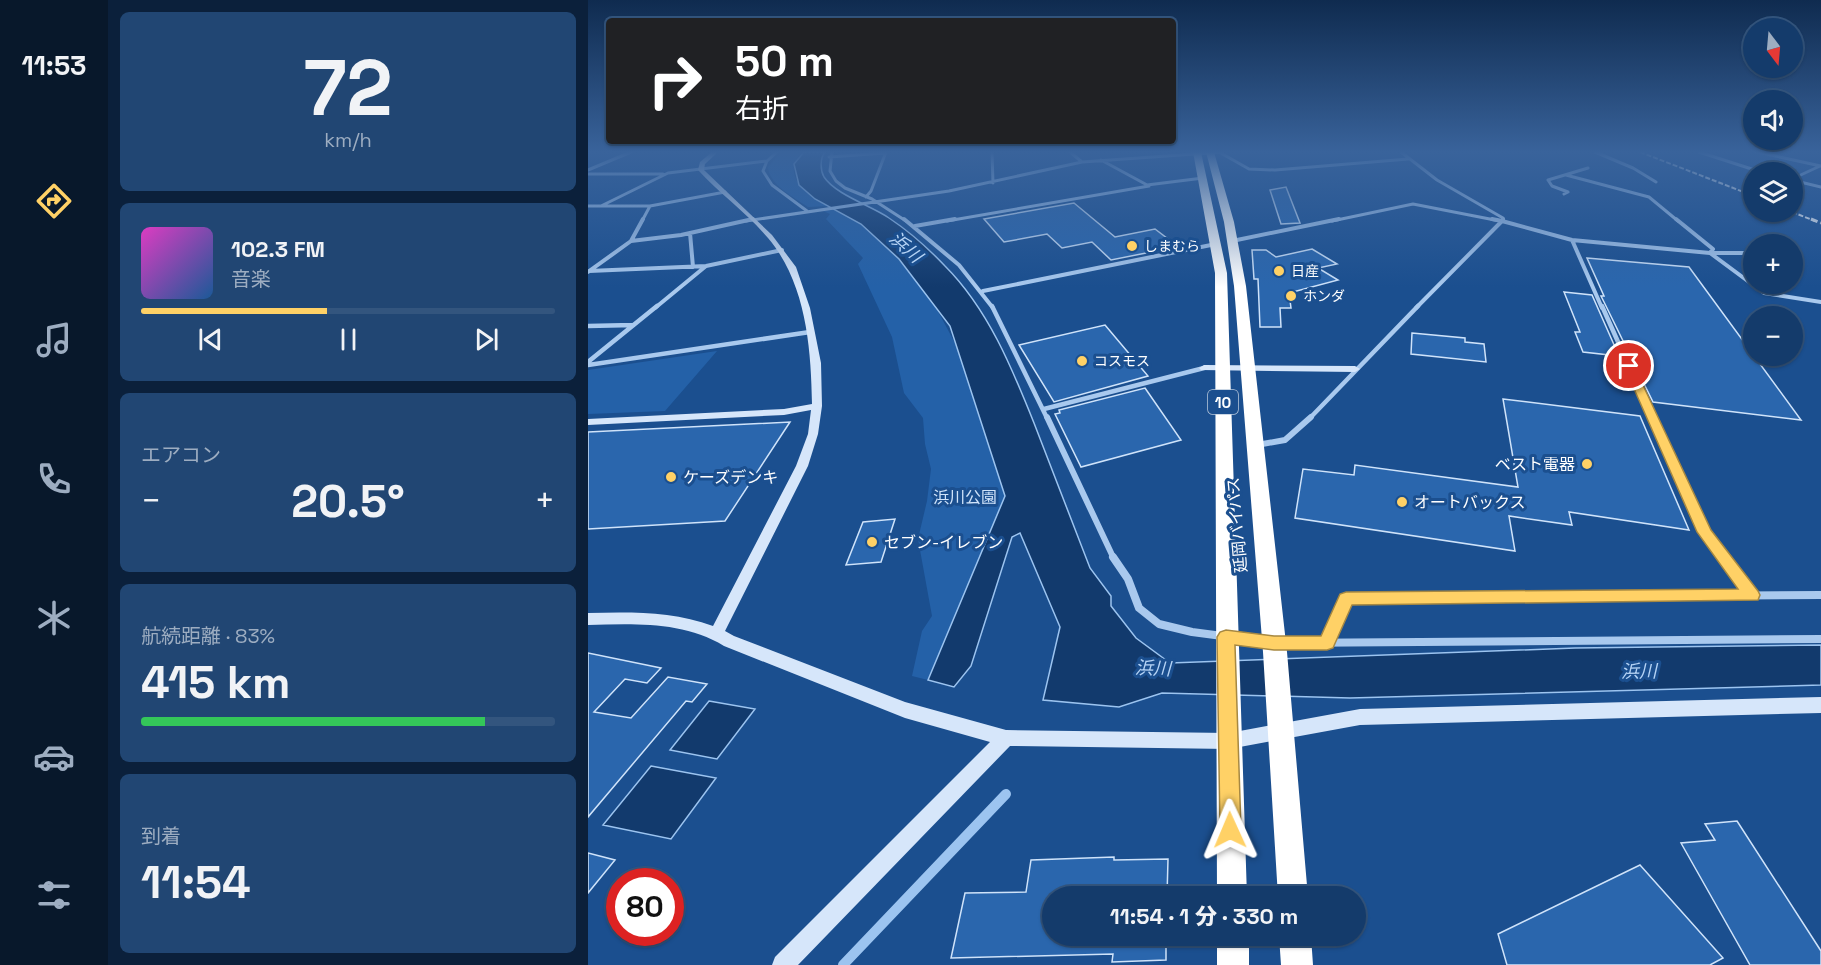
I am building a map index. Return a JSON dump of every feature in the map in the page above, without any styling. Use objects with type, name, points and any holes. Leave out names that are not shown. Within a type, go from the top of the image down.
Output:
[{"type":"highway","name":"延岡バイパス","points":[[1209,197],[1224,243],[1221,273],[1232,886]]},
{"type":"highway","name":"延岡バイパス","points":[[1213,197],[1249,368],[1279,703],[1292,886]]},
{"type":"highway","points":[[1233,946],[1233,965]]},
{"type":"highway","points":[[1296,946],[1298,965]]},
{"type":"street","points":[[601,206],[619,197]]},
{"type":"street","points":[[588,206],[650,206],[698,197]]},
{"type":"street","points":[[717,632],[802,466],[813,434],[817,406],[816,363],[799,283],[782,250],[730,197]]},
{"type":"street","points":[[788,197],[807,211]]},
{"type":"street","points":[[864,197],[915,226],[940,246],[983,291],[998,314],[1118,567],[1128,579],[1139,608],[1159,624],[1226,646],[1274,648],[1327,643],[1821,639]]},
{"type":"street","points":[[631,241],[690,233],[753,219],[892,197]]},
{"type":"street","points":[[915,226],[1084,197]]},
{"type":"street","points":[[1466,197],[1503,218],[1502,221]]},
{"type":"street","points":[[1649,197],[1713,249],[1710,253]]},
{"type":"street","points":[[983,291],[1413,204],[1502,221],[1572,240],[1710,253],[1743,253]]},
{"type":"street","points":[[588,272],[631,241],[650,206]]},
{"type":"street","points":[[1257,445],[1285,440],[1306,422],[1355,369],[1502,221]]},
{"type":"street","points":[[690,233],[693,267]]},
{"type":"street","points":[[1572,240],[1704,532],[1752,595]]},
{"type":"street","points":[[588,272],[706,266],[782,250]]},
{"type":"street","points":[[1710,253],[1764,293],[1821,302]]},
{"type":"street","points":[[588,364],[706,266]]},
{"type":"street","points":[[588,326],[633,325]]},
{"type":"street","points":[[588,364],[810,332]]},
{"type":"street","points":[[1044,409],[1204,368],[1355,369]]},
{"type":"street","points":[[588,422],[784,412],[817,406]]},
{"type":"street","points":[[1327,643],[1346,598],[1821,595]]},
{"type":"street","points":[[588,619],[673,622],[717,632],[729,640],[905,710],[1006,738],[1229,741],[1360,717],[1821,705]]},
{"type":"street","points":[[783,965],[1006,738]]},
{"type":"green space","points":[[793,197],[814,197],[828,206],[808,207]]},
{"type":"green space","name":"浜川公園","points":[[833,209],[861,224],[893,252],[933,302],[963,358],[1006,496],[950,637],[928,680],[912,676],[922,631],[932,616],[918,539],[927,501],[931,469],[925,444],[923,418],[904,393],[892,337],[858,264],[863,258],[826,219],[830,214],[823,211]]},
{"type":"green space","points":[[717,351],[665,411],[588,414],[588,370]]},
{"type":"water","name":"浜川","points":[[813,197],[849,197],[889,218],[945,266],[974,301],[1017,381],[1090,568],[1111,596],[1111,606],[1136,638],[1170,663],[1575,648],[1821,645],[1821,685],[1350,698],[1162,693],[1119,707],[1043,700],[1060,627],[1020,533],[1012,537],[971,666],[954,687],[928,680],[1005,496],[950,326],[899,259],[861,224]]},
{"type":"water","points":[[709,701],[755,709],[717,759],[670,750]]},
{"type":"water","points":[[651,766],[716,778],[671,839],[603,825]]},
{"type":"building","points":[[1272,197],[1290,197],[1300,223],[1281,224]]},
{"type":"building","points":[[1074,203],[1115,237],[1155,229],[1172,242],[1165,244],[1171,248],[1111,260],[1092,242],[1062,248],[1047,234],[1004,242],[984,219]]},
{"type":"building","points":[[1312,249],[1337,264],[1318,268],[1338,280],[1289,293],[1291,308],[1280,308],[1281,327],[1260,327],[1258,279],[1254,279],[1252,250],[1266,250],[1276,257]]},
{"type":"building","points":[[1587,258],[1689,267],[1743,341],[1743,366],[1761,366],[1801,420],[1653,402],[1601,296],[1604,296]]},
{"type":"building","points":[[1564,292],[1592,295],[1619,356],[1583,352],[1575,332],[1580,332]]},
{"type":"building","name":"コスモス","points":[[1105,325],[1148,376],[1054,402],[1019,345]]},
{"type":"building","points":[[1412,333],[1465,338],[1465,342],[1484,344],[1486,362],[1411,354]]},
{"type":"building","points":[[1145,388],[1181,440],[1081,467],[1055,414],[1060,413],[1059,410]]},
{"type":"building","points":[[1503,399],[1640,416],[1689,530],[1569,512],[1572,525],[1509,516],[1515,551],[1295,518],[1303,469],[1354,475],[1355,465],[1518,487]]},
{"type":"building","name":"ケーズデンキ","points":[[790,422],[725,521],[588,529],[588,432]]},
{"type":"building","name":"セブン-イレブン","points":[[895,519],[881,562],[846,565],[863,522]]},
{"type":"building","points":[[588,653],[661,668],[647,683],[625,679],[594,712],[631,718],[668,677],[707,684],[692,702],[686,701],[588,817]]},
{"type":"building","points":[[1737,821],[1821,951],[1821,965],[1750,965],[1681,843],[1715,840],[1705,824]]},
{"type":"building","points":[[588,853],[615,860],[606,868],[588,893]]},
{"type":"building","points":[[1114,857],[1114,860],[1168,859],[1167,886],[1042,886],[1042,946],[1166,946],[1166,960],[1112,962],[1113,954],[951,958],[965,893],[1026,892],[1031,860]]},
{"type":"building","points":[[1640,865],[1723,958],[1710,965],[1507,965],[1498,934]]},
{"type":"waterway","points":[[843,965],[1006,794]]},
{"type":"railway","points":[[1803,216],[1815,221]]},
{"type":"railway","points":[[1811,219],[1821,223]]},
{"type":"place","name":"しまむら","points":[[1132,246]]},
{"type":"place","name":"日産","points":[[1279,271]]},
{"type":"place","name":"ホンダ","points":[[1291,296]]},
{"type":"place","name":"コスモス","points":[[1082,361]]},
{"type":"place","name":"ベスト電器","points":[[1587,464]]},
{"type":"place","name":"ケーズデンキ","points":[[671,477]]},
{"type":"place","name":"オートバックス","points":[[1402,502]]},
{"type":"place","name":"セブン-イレブン","points":[[872,542]]},
{"type":"route","points":[[1230,830],[1226,637],[1274,643],[1327,643],[1346,598],[1752,595],[1704,532],[1629,366]]}]
